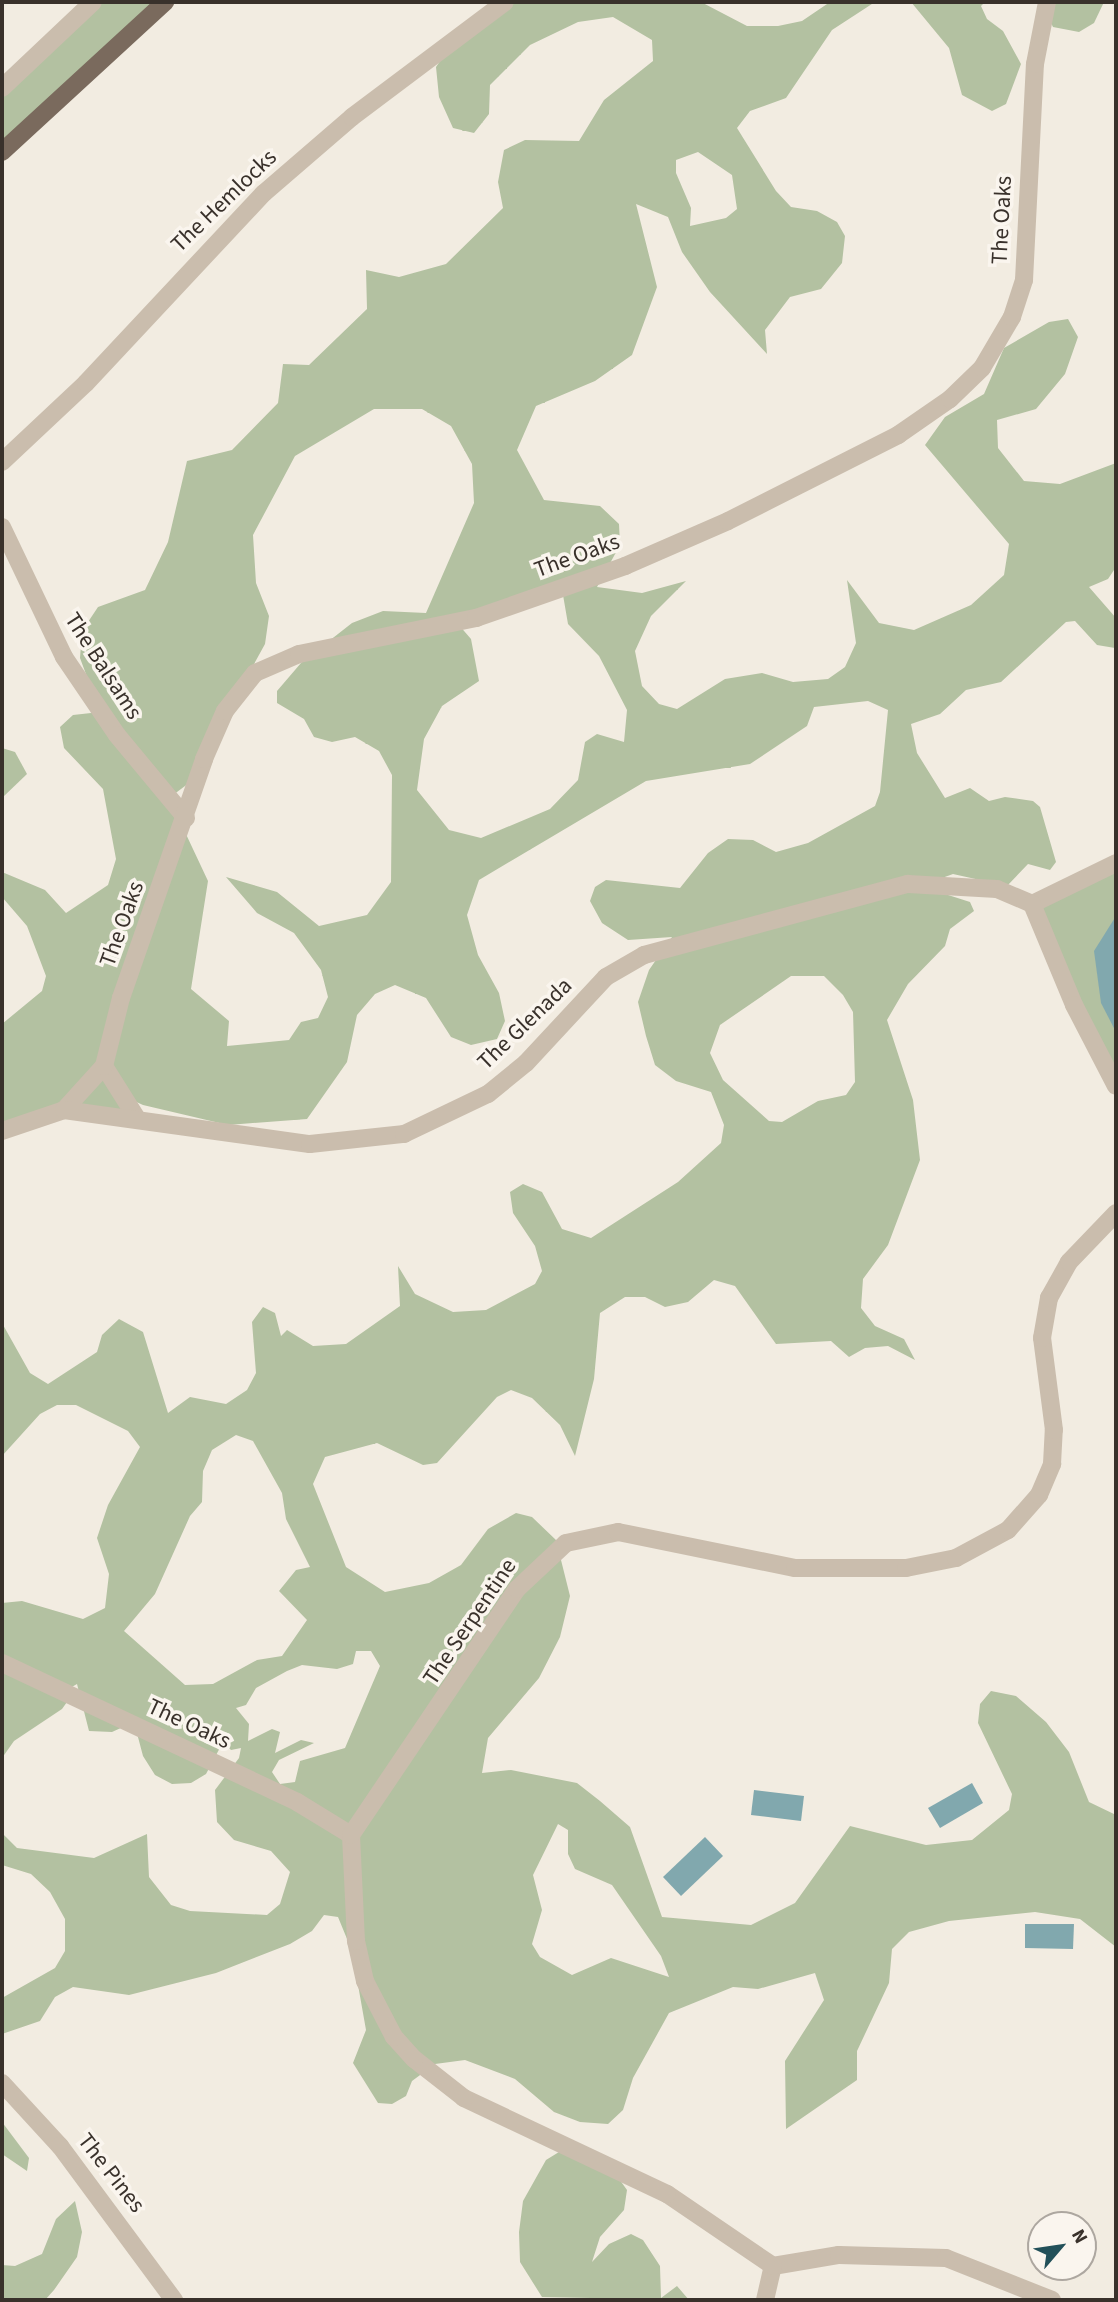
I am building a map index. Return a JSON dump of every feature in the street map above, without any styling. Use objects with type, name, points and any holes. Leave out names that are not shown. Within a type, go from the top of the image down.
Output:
[{"type":"main road","points":[[2,152],[165,2]]},
{"type":"street","points":[[2,88],[93,2]]},
{"type":"street","name":"The Hemlocks","points":[[2,462],[86,383],[264,193],[352,117],[505,2]]},
{"type":"street","name":"The Oaks","points":[[64,1110],[104,1066],[121,998],[225,711],[245,682],[268,665],[476,618],[625,566],[838,468],[950,399],[996,348],[1024,280],[1035,64],[1047,2]]},
{"type":"street","name":"The Balsams","points":[[2,527],[64,657],[117,735],[186,818]]},
{"type":"street","points":[[1116,863],[1032,904],[1079,1017],[1116,1086]]},
{"type":"street","name":"The Glenada","points":[[2,1131],[64,1110],[136,1117],[310,1144],[404,1134],[488,1094],[526,1063],[606,977],[667,946],[908,884],[997,889],[1032,904]]},
{"type":"street","points":[[104,1066],[136,1117]]},
{"type":"street","name":"The Serpentine","points":[[351,1835],[517,1588],[566,1543],[618,1532],[795,1568],[906,1568],[956,1558],[1008,1530],[1040,1495],[1052,1464],[1054,1430],[1042,1338],[1049,1298],[1069,1262],[1116,1213]]},
{"type":"street","name":"The Oaks","points":[[2,1663],[297,1802],[351,1835]]},
{"type":"street","points":[[351,1835],[356,1941],[365,1981],[394,2037],[414,2059],[464,2098],[667,2194],[773,2266],[839,2255],[946,2258],[1052,2300]]},
{"type":"street","name":"The Pines","points":[[2,2083],[60,2146],[174,2300]]},
{"type":"street","points":[[765,2300],[773,2266]]},
{"type":"green space","points":[[95,2],[159,2],[2,147],[2,90]]},
{"type":"green space","points":[[505,2],[701,2],[747,26],[778,26],[802,21],[830,2],[875,2],[832,30],[786,98],[750,111],[737,128],[776,191],[791,207],[817,211],[837,222],[845,236],[842,263],[821,289],[790,297],[765,330],[767,354],[710,292],[682,252],[668,217],[636,204],[657,287],[632,355],[595,381],[536,406],[517,450],[544,500],[600,506],[619,524],[620,545],[597,587],[642,593],[686,581],[651,616],[635,651],[642,686],[659,704],[677,709],[725,679],[762,673],[793,682],[828,679],[845,667],[856,643],[847,580],[879,623],[914,630],[971,605],[1004,575],[1009,544],[925,445],[945,417],[984,394],[1004,348],[1049,322],[1068,319],[1078,337],[1065,374],[1036,409],[997,420],[998,448],[1024,481],[1060,484],[1116,463],[1116,567],[1108,579],[1089,587],[1116,618],[1116,658],[1115,648],[1097,645],[1075,621],[1066,622],[1001,682],[966,690],[940,714],[911,724],[917,753],[945,798],[970,788],[989,801],[1005,797],[1033,801],[1040,807],[1056,862],[1050,870],[1028,864],[1007,886],[953,874],[942,878],[945,894],[970,902],[974,911],[950,929],[945,946],[908,984],[887,1020],[913,1100],[920,1160],[888,1245],[863,1279],[861,1308],[875,1326],[904,1339],[915,1360],[888,1346],[865,1348],[849,1357],[831,1341],[776,1344],[735,1286],[714,1280],[688,1302],[665,1307],[645,1297],[625,1297],[600,1313],[594,1379],[575,1456],[560,1425],[532,1398],[511,1390],[497,1397],[437,1463],[423,1465],[377,1443],[325,1457],[313,1484],[346,1567],[385,1592],[429,1583],[461,1565],[488,1529],[516,1513],[532,1517],[556,1540],[570,1596],[560,1637],[539,1678],[488,1738],[482,1773],[511,1770],[577,1783],[600,1801],[630,1827],[662,1917],[751,1925],[795,1903],[850,1826],[926,1845],[972,1840],[1009,1810],[1012,1794],[978,1723],[980,1704],[991,1691],[1016,1696],[1046,1722],[1069,1752],[1089,1802],[1116,1815],[1116,1947],[1080,1919],[1035,1912],[949,1921],[909,1932],[892,1949],[889,1983],[857,2051],[857,2080],[786,2129],[785,2061],[824,2000],[815,1973],[758,1989],[733,1987],[669,2013],[633,2078],[623,2110],[608,2124],[580,2122],[554,2112],[515,2079],[465,2060],[435,2064],[412,2081],[406,2096],[392,2104],[378,2103],[353,2063],[366,2030],[352,1951],[338,1917],[324,1915],[312,1931],[290,1944],[216,1973],[129,1995],[73,1987],[55,1997],[40,2021],[2,2034],[2,1998],[55,1968],[65,1951],[65,1919],[50,1892],[31,1874],[2,1865],[2,1833],[17,1848],[94,1858],[147,1834],[149,1877],[171,1905],[190,1911],[267,1915],[280,1904],[290,1872],[271,1851],[234,1840],[217,1822],[215,1790],[239,1758],[241,1748],[231,1750],[223,1742],[206,1774],[191,1783],[172,1784],[155,1775],[143,1756],[134,1722],[112,1732],[89,1731],[77,1684],[63,1692],[67,1702],[62,1709],[14,1741],[2,1758],[2,1603],[22,1601],[83,1619],[105,1608],[109,1574],[97,1538],[108,1505],[140,1447],[128,1431],[76,1405],[57,1405],[40,1414],[2,1456],[2,1323],[30,1373],[48,1384],[97,1352],[102,1335],[119,1319],[143,1332],[168,1413],[190,1397],[226,1404],[247,1390],[256,1373],[252,1322],[263,1307],[275,1313],[281,1336],[287,1330],[313,1346],[346,1344],[400,1306],[398,1266],[415,1294],[453,1312],[486,1310],[535,1284],[542,1271],[535,1246],[513,1213],[510,1192],[523,1184],[542,1192],[562,1229],[591,1238],[678,1182],[721,1143],[724,1125],[711,1092],[676,1081],[655,1065],[646,1036],[638,1002],[649,970],[672,937],[628,940],[602,923],[590,901],[595,887],[606,880],[680,888],[708,853],[728,839],[753,840],[776,852],[808,843],[875,806],[880,792],[888,710],[868,701],[814,707],[807,726],[750,764],[646,781],[479,880],[467,915],[478,955],[499,993],[505,1021],[497,1039],[471,1045],[451,1037],[426,998],[395,985],[375,994],[357,1015],[347,1062],[307,1119],[228,1125],[143,1105],[119,1094],[136,1117],[109,1113],[2,1127],[2,1024],[42,991],[46,976],[27,926],[2,897],[2,872],[45,890],[66,913],[108,885],[116,859],[103,789],[64,748],[60,727],[73,715],[100,712],[80,658],[82,631],[98,607],[145,590],[168,542],[187,461],[232,450],[278,403],[283,364],[309,365],[367,309],[366,270],[399,277],[446,264],[503,208],[498,182],[504,150],[525,140],[579,141],[604,100],[653,61],[652,40],[613,17],[578,22],[530,45],[490,85],[489,114],[474,133],[453,128],[439,97],[436,67],[455,39]],"holes":[[[698,152],[732,175],[737,209],[726,218],[690,226],[691,208],[676,173],[676,160]],[[374,409],[422,409],[451,426],[472,464],[474,503],[426,613],[383,611],[352,623],[301,663],[277,691],[277,703],[304,719],[314,737],[332,742],[355,737],[379,751],[392,775],[391,882],[367,915],[319,926],[277,892],[226,877],[257,913],[294,933],[321,970],[328,997],[318,1018],[301,1022],[289,1040],[227,1046],[229,1021],[191,989],[208,881],[169,798],[189,783],[265,644],[269,616],[256,583],[253,535],[295,456]],[[563,595],[568,624],[599,656],[627,710],[624,742],[597,734],[585,742],[578,780],[550,809],[481,838],[449,830],[417,790],[424,739],[442,706],[479,681],[471,639],[458,624]],[[791,976],[824,976],[843,995],[853,1012],[855,1082],[846,1095],[818,1101],[782,1122],[769,1121],[723,1080],[710,1053],[720,1025]],[[236,1435],[253,1441],[282,1493],[286,1519],[310,1567],[296,1570],[279,1591],[307,1620],[282,1656],[257,1660],[213,1684],[185,1685],[124,1631],[155,1594],[190,1516],[202,1502],[203,1471],[212,1450]],[[356,1651],[371,1651],[380,1666],[345,1748],[300,1761],[295,1782],[280,1784],[272,1772],[279,1760],[314,1743],[301,1740],[275,1753],[280,1732],[272,1729],[248,1741],[249,1724],[236,1708],[246,1705],[256,1688],[302,1665],[337,1669],[353,1664]],[[558,1824],[568,1830],[568,1854],[575,1869],[612,1885],[661,1956],[669,1977],[611,1958],[572,1975],[540,1957],[532,1944],[542,1910],[533,1875]]]},
{"type":"green space","points":[[911,2],[985,2],[981,6],[987,19],[1003,31],[1021,64],[1006,104],[992,111],[962,95],[949,48]]},
{"type":"green space","points":[[1040,2],[1104,2],[1094,23],[1079,32],[1053,27]]},
{"type":"green space","points":[[2,748],[15,752],[27,774],[2,798]]},
{"type":"green space","points":[[1116,863],[1116,1086],[1032,904]]},
{"type":"green space","points":[[2,2122],[29,2158],[27,2171],[2,2154]]},
{"type":"green space","points":[[559,2152],[617,2176],[627,2190],[624,2210],[600,2237],[592,2262],[609,2244],[631,2234],[643,2240],[660,2266],[661,2298],[677,2286],[689,2300],[542,2297],[520,2262],[519,2232],[523,2201],[546,2160]]},
{"type":"green space","points":[[75,2201],[82,2232],[77,2257],[54,2290],[45,2300],[2,2300],[2,2265],[15,2266],[42,2254],[56,2219]]},
{"type":"water","points":[[1116,916],[1116,1032],[1101,1003],[1094,951]]},
{"type":"water","points":[[972,1783],[983,1803],[940,1828],[928,1808]]},
{"type":"water","points":[[754,1790],[804,1796],[801,1821],[751,1815]]},
{"type":"water","points":[[705,1837],[723,1856],[681,1896],[663,1877]]},
{"type":"water","points":[[1025,1924],[1074,1924],[1073,1949],[1025,1948]]}]
